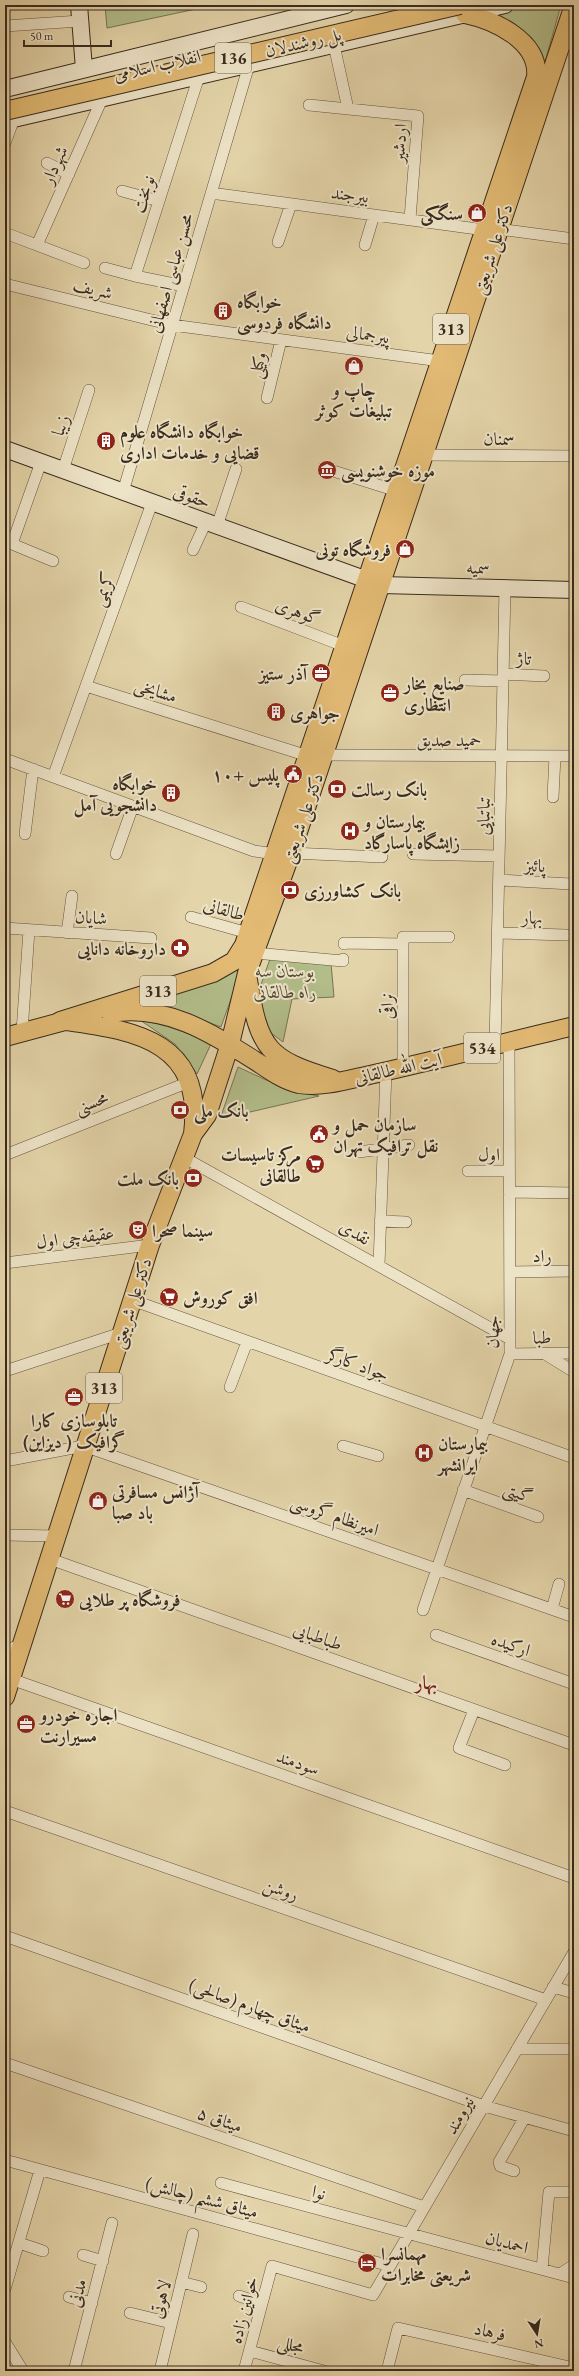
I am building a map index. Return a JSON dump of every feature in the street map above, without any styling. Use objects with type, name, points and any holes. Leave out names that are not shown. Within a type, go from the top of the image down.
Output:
[{"type":"main road","points":[[79,5],[84,70]]},
{"type":"main road","name":"انقلاب اسلامی","points":[[6,92],[84,70],[346,5]]},
{"type":"main road","name":"پل روشندلان","points":[[6,92],[405,5]]},
{"type":"main road","name":"انقلاب اسلامی","points":[[8,117],[153,87],[334,45],[463,10],[505,5]]},
{"type":"main road","name":"دکتر علی شریعتی","points":[[316,756],[344,646],[374,583],[397,491],[440,361],[492,229],[574,5]]},
{"type":"main road","name":"پل روشندلان","points":[[8,117],[463,10]]},
{"type":"main road","name":"دکتر علی شریعتی","points":[[5,1697],[11,1679],[13,1648],[50,1559],[84,1446],[150,1245],[183,1157],[193,1134],[206,1115],[230,1044],[247,974],[255,953],[283,853],[374,583],[424,455],[492,229],[537,71],[525,47],[509,31],[491,21],[463,10]]},
{"type":"main road","points":[[147,55],[142,61],[146,83],[153,87]]},
{"type":"main road","name":"حقوقی","points":[[5,449],[374,583]]},
{"type":"main road","name":"سمیه","points":[[374,583],[574,590]]},
{"type":"main road","name":"دکتر علی شریعتی","points":[[60,1021],[146,995],[225,968],[240,953],[283,853]]},
{"type":"main road","points":[[247,974],[254,1016],[264,1043],[283,1060],[299,1068],[340,1081]]},
{"type":"main road","name":"آیت الله طالقانی","points":[[60,1021],[117,1012],[145,1012],[196,1025],[230,1044],[289,1081],[308,1085],[340,1081],[574,1026]]},
{"type":"main road","points":[[13,1035],[60,1021],[120,1029],[146,1038],[172,1056],[183,1069],[189,1082],[193,1101],[193,1134]]},
{"type":"street","points":[[5,26],[80,22]]},
{"type":"street","points":[[334,45],[348,109]]},
{"type":"street","name":"محسن عباسی اصفهانی","points":[[123,492],[249,64]]},
{"type":"street","name":"نوبخت","points":[[135,276],[199,76]]},
{"type":"street","name":"شهردار","points":[[37,245],[102,98]]},
{"type":"street","name":"اردشیر","points":[[309,105],[418,116],[410,220]]},
{"type":"street","points":[[5,143],[8,117]]},
{"type":"street","points":[[48,163],[69,174]]},
{"type":"street","points":[[122,192],[159,201]]},
{"type":"street","name":"بیرجند","points":[[211,193],[410,220],[574,239]]},
{"type":"street","points":[[278,242],[291,204]]},
{"type":"street","points":[[365,245],[374,215]]},
{"type":"street","points":[[5,233],[84,263]]},
{"type":"street","points":[[105,268],[184,286]]},
{"type":"street","name":"شریف","points":[[5,284],[172,325]]},
{"type":"street","name":"پیرجمالی","points":[[172,325],[440,361]]},
{"type":"street","name":"وکیلی","points":[[267,398],[280,340]]},
{"type":"street","name":"زیبا","points":[[63,470],[89,390]]},
{"type":"street","name":"سمنان","points":[[424,455],[574,456]]},
{"type":"street","points":[[41,462],[12,544],[53,561]]},
{"type":"street","points":[[193,550],[211,524],[236,469]]},
{"type":"street","points":[[330,470],[397,491]]},
{"type":"street","name":"کریمی","points":[[86,686],[152,503]]},
{"type":"street","name":"تباتبایی","points":[[502,1043],[498,933],[505,588]]},
{"type":"street","name":"گوهری","points":[[241,607],[344,646]]},
{"type":"street","name":"تاژ","points":[[465,680],[544,676]]},
{"type":"street","points":[[53,777],[86,686]]},
{"type":"street","name":"مشایخی","points":[[86,686],[316,756]]},
{"type":"street","name":"حمید صدیق","points":[[316,756],[574,756]]},
{"type":"street","points":[[553,798],[555,756]]},
{"type":"street","points":[[5,759],[254,851],[382,857]]},
{"type":"street","points":[[25,834],[33,769]]},
{"type":"street","points":[[116,854],[133,806]]},
{"type":"street","points":[[413,854],[499,856]]},
{"type":"street","name":"پائیز","points":[[499,880],[570,884]]},
{"type":"street","points":[[67,932],[72,896]]},
{"type":"street","name":"طالقانی","points":[[191,916],[248,933]]},
{"type":"street","name":"شایان","points":[[5,928],[151,938]]},
{"type":"street","points":[[13,1035],[29,930]]},
{"type":"street","name":"بهار","points":[[498,933],[566,934]]},
{"type":"street","points":[[344,944],[403,944],[403,937],[449,937]]},
{"type":"street","name":"نراقی","points":[[379,1265],[383,1149],[394,1069],[403,944]]},
{"type":"street","points":[[255,953],[343,959]]},
{"type":"street","name":"جهان","points":[[423,1610],[510,1354],[509,1171],[502,1043]]},
{"type":"street","name":"محسنی","points":[[5,1155],[189,1082]]},
{"type":"street","points":[[359,1152],[409,1145]]},
{"type":"street","name":"نقدی","points":[[183,1157],[510,1339]]},
{"type":"street","name":"اول","points":[[468,1170],[509,1171]]},
{"type":"street","points":[[509,1192],[574,1192]]},
{"type":"street","points":[[380,1221],[406,1222]]},
{"type":"street","name":"عقیقه‌چی اول","points":[[5,1263],[150,1245]]},
{"type":"street","name":"راد","points":[[510,1272],[574,1272]]},
{"type":"street","name":"جواد کارگر","points":[[132,1300],[574,1458]]},
{"type":"street","points":[[5,1371],[121,1333]]},
{"type":"street","points":[[230,1388],[247,1342]]},
{"type":"street","name":"طبا","points":[[510,1354],[574,1353]]},
{"type":"street","points":[[545,1354],[574,1372]]},
{"type":"street","points":[[5,1461],[84,1446]]},
{"type":"street","name":"امیرنظام گروسی","points":[[84,1446],[574,1617]]},
{"type":"street","points":[[343,1446],[378,1456]]},
{"type":"street","name":"گیتی","points":[[463,1490],[538,1517]]},
{"type":"street","points":[[5,1535],[56,1536]]},
{"type":"street","name":"طباطبایی","points":[[50,1559],[574,1745]]},
{"type":"street","points":[[552,1609],[559,1584]]},
{"type":"street","name":"ارکیده","points":[[436,1635],[574,1684]]},
{"type":"street","name":"سودمند","points":[[11,1679],[574,1878]]},
{"type":"street","points":[[474,1710],[459,1748],[505,1765]]},
{"type":"street","name":"روشن","points":[[5,1811],[546,2000]]},
{"type":"street","name":"میثاق چهارم (صالحی)","points":[[5,1936],[484,2106],[574,2131]]},
{"type":"street","name":"نیرومند","points":[[373,2296],[574,1952]]},
{"type":"street","points":[[554,1987],[574,1993]]},
{"type":"street","points":[[517,2049],[574,2049]]},
{"type":"street","name":"میثاق ۵","points":[[5,2063],[424,2207]]},
{"type":"street","points":[[514,2171],[500,2166],[498,2162],[525,2117]]},
{"type":"street","name":"میثاق ششم (چالش)","points":[[5,2160],[390,2266]]},
{"type":"street","points":[[5,2289],[40,2170]]},
{"type":"street","name":"نوا","points":[[221,2183],[409,2234]]},
{"type":"street","points":[[542,2269],[549,2192],[574,2192]]},
{"type":"street","name":"مدنی","points":[[74,2371],[112,2223]]},
{"type":"street","name":"لاهوتی","points":[[160,2371],[193,2234]]},
{"type":"street","name":"احمدیان","points":[[409,2234],[574,2278]]},
{"type":"street","points":[[18,2243],[43,2251]]},
{"type":"street","points":[[83,2255],[103,2261]]},
{"type":"street","points":[[560,2274],[574,2265]]},
{"type":"street","name":"خوانین زاده","points":[[244,2371],[272,2266],[373,2296]]},
{"type":"street","points":[[181,2282],[201,2286]]},
{"type":"street","points":[[239,2296],[262,2303]]},
{"type":"street","points":[[70,2297],[92,2303]]},
{"type":"street","points":[[130,2313],[171,2323]]},
{"type":"street","name":"فرهاد","points":[[387,2371],[398,2328],[574,2368]]},
{"type":"street","points":[[5,2342],[23,2371]]},
{"type":"street","name":"مجللی","points":[[250,2351],[324,2371]]},
{"type":"green space","points":[[105,5],[210,5],[210,6],[107,28]]},
{"type":"green space","points":[[530,5],[561,5],[543,69],[489,14]]},
{"type":"green space","name":"بوستان سه راه طالقانی","points":[[270,959],[331,963],[334,997],[292,999],[283,1042],[267,1030],[258,993]]},
{"type":"green space","points":[[242,968],[221,1027],[149,1000]]},
{"type":"green space","points":[[140,1020],[176,1029],[211,1044],[197,1074],[175,1044]]},
{"type":"green space","points":[[238,1067],[290,1091],[319,1096],[220,1119]]},
{"type":"place","name":"سنگکی","points":[[477,213]]},
{"type":"place","name":"خوابگاه دانشگاه فردوسی","points":[[223,311]]},
{"type":"place","name":"چاپ و تبلیغات کوثر","points":[[354,366]]},
{"type":"place","name":"خوابگاه دانشگاه علوم قضایی و خدمات اداری","points":[[106,441]]},
{"type":"place","name":"موزه خوشنویسی","points":[[327,470]]},
{"type":"place","name":"فروشگاه تونی","points":[[405,549]]},
{"type":"place","name":"آذر ستیز","points":[[321,673]]},
{"type":"place","name":"صنایع بخار انتظاری","points":[[390,693]]},
{"type":"place","name":"جواهری","points":[[276,712]]},
{"type":"place","name":"پلیس +۱۰","points":[[293,774]]},
{"type":"place","name":"بانک رسالت","points":[[337,789]]},
{"type":"place","name":"خوابگاه دانشجویی آمل","points":[[171,793]]},
{"type":"place","name":"بیمارستان و زایشگاه پاسارگاد","points":[[350,831]]},
{"type":"place","name":"بانک کشاورزی","points":[[290,890]]},
{"type":"place","name":"داروخانه دانایی","points":[[180,948]]},
{"type":"place","name":"بانک ملی","points":[[180,1110]]},
{"type":"place","name":"سازمان حمل و نقل ترافیک تهران","points":[[319,1134]]},
{"type":"place","name":"مرکز تاسیسات طالقانی","points":[[315,1164]]},
{"type":"place","name":"بانک ملت","points":[[193,1178]]},
{"type":"place","name":"سینما صحرا","points":[[138,1230]]},
{"type":"place","name":"افق کوروش","points":[[169,1297]]},
{"type":"place","name":"تابلوسازی كارا گرافیک ( ديزاين)","points":[[74,1397]]},
{"type":"place","name":"بیمارستان ایرانشهر","points":[[424,1453]]},
{"type":"place","name":"آژانس مسافرتی باد صبا","points":[[98,1501]]},
{"type":"place","name":"فروشگاه پر طلایی","points":[[65,1599]]},
{"type":"place","name":"اجاره خودرو مسیرارنت","points":[[26,1724]]},
{"type":"place","name":"مهمانسرا شریعتی مخابرات","points":[[367,2263]]},
{"type":"district","name":"بهار","points":[[426,1682]]}]
